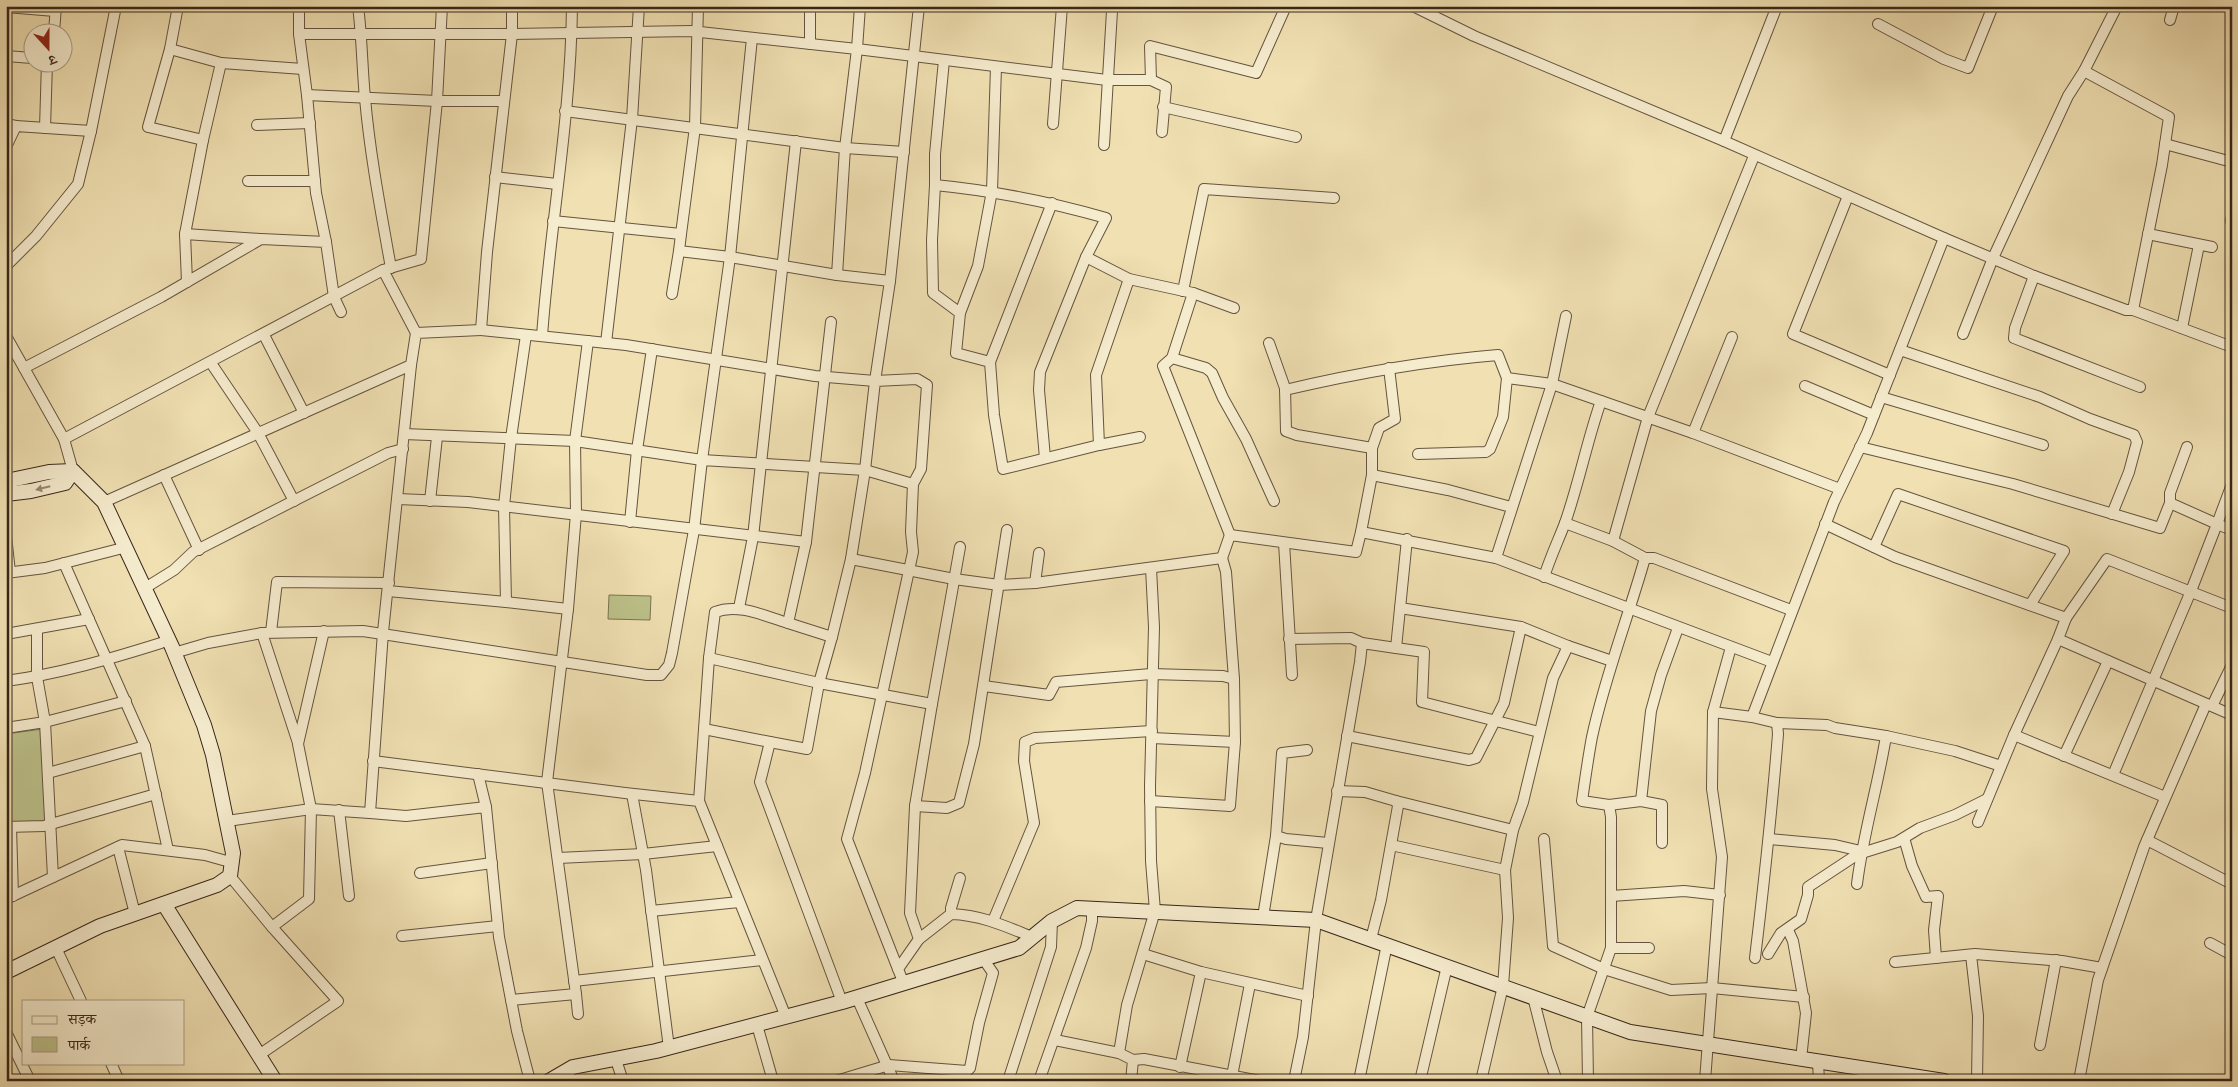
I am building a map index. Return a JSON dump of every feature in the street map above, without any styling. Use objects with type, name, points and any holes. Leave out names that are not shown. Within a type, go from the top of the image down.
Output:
[{"type":"street","points":[[6,266],[36,236],[78,184],[91,131],[116,6]]},
{"type":"street","points":[[178,6],[170,49],[148,127],[203,140]]},
{"type":"street","points":[[299,6],[299,34],[315,181],[334,297],[341,312]]},
{"type":"street","points":[[358,6],[362,34],[365,98],[387,269],[416,333],[383,632],[370,813]]},
{"type":"street","points":[[64,439],[387,269],[421,259],[437,101],[442,6]]},
{"type":"street","points":[[481,330],[487,252],[512,34],[512,6]]},
{"type":"street","points":[[542,336],[565,111],[572,33],[572,6]]},
{"type":"street","points":[[606,343],[632,118],[639,6]]},
{"type":"street","points":[[672,294],[695,127],[698,6]]},
{"type":"street","points":[[810,6],[810,44]]},
{"type":"street","points":[[837,275],[845,148],[857,49],[860,6]]},
{"type":"street","points":[[704,729],[806,749],[819,683],[851,559],[865,470],[874,381],[890,281],[919,6]]},
{"type":"street","points":[[1054,124],[1062,6]]},
{"type":"street","points":[[1151,80],[1150,46],[1256,73],[1286,6]]},
{"type":"street","points":[[1413,6],[1474,36],[1724,141],[1754,156],[2034,276],[2232,347]]},
{"type":"street","points":[[1724,141],[1777,6]]},
{"type":"street","points":[[1878,24],[1944,59],[1968,68],[1993,6]]},
{"type":"street","points":[[1963,334],[1994,258],[2068,96],[2084,71],[2117,6]]},
{"type":"street","points":[[2170,20],[2174,6]]},
{"type":"street","points":[[6,7],[55,9],[54,22]]},
{"type":"street","points":[[1104,145],[1112,11]]},
{"type":"street","points":[[299,34],[697,32],[857,49],[1107,80],[1151,80],[1166,87],[1162,132]]},
{"type":"street","points":[[174,652],[208,643],[267,632],[383,632],[647,675],[661,675],[669,665],[672,653],[694,530],[730,257],[752,38]]},
{"type":"street","points":[[170,49],[221,63],[303,68]]},
{"type":"street","points":[[6,56],[22,57]]},
{"type":"street","points":[[944,60],[934,154],[933,293],[960,313]]},
{"type":"street","points":[[187,282],[184,234],[221,63]]},
{"type":"street","points":[[990,362],[956,353],[960,313],[978,266],[992,191],[996,66]]},
{"type":"street","points":[[2084,71],[2169,117],[2133,310]]},
{"type":"street","points":[[45,128],[47,72]]},
{"type":"street","points":[[307,95],[437,101],[504,101]]},
{"type":"street","points":[[1163,107],[1296,137]]},
{"type":"street","points":[[565,111],[632,118],[845,148],[904,152]]},
{"type":"street","points":[[257,125],[310,123]]},
{"type":"street","points":[[6,147],[11,125],[91,131]]},
{"type":"street","points":[[739,608],[753,537],[770,369],[784,266],[796,140]]},
{"type":"street","points":[[2165,144],[2232,162]]},
{"type":"street","points":[[1613,541],[1648,417],[1754,156]]},
{"type":"street","points":[[496,177],[557,184]]},
{"type":"street","points":[[248,181],[315,181]]},
{"type":"street","points":[[935,185],[992,191],[1052,203],[1106,218],[1086,257],[1040,372],[1039,390],[1046,458]]},
{"type":"street","points":[[1150,801],[1230,806],[1235,742],[1234,679],[1226,572],[1222,558],[1230,535],[1163,366],[1172,358],[1188,292],[1204,189],[1334,198]]},
{"type":"street","points":[[1848,196],[1794,334],[1890,376]]},
{"type":"street","points":[[1052,203],[990,362],[994,415],[1003,469],[1100,445],[1140,438]]},
{"type":"street","points":[[553,222],[681,234]]},
{"type":"street","points":[[184,234],[326,242]]},
{"type":"street","points":[[2148,234],[2212,247]]},
{"type":"street","points":[[1752,717],[1825,524],[1874,415],[1944,238]]},
{"type":"street","points":[[24,368],[187,282],[261,239]]},
{"type":"street","points":[[2182,328],[2199,245]]},
{"type":"street","points":[[679,251],[730,257],[837,275],[890,281]]},
{"type":"street","points":[[1086,257],[1129,279],[1188,292],[1234,308]]},
{"type":"street","points":[[2034,276],[2015,328],[2014,338],[2140,387]]},
{"type":"street","points":[[1100,445],[1096,375],[1129,279]]},
{"type":"street","points":[[1496,558],[1511,507],[1527,468],[1552,384],[1566,316]]},
{"type":"street","points":[[788,623],[806,542],[816,468],[831,322]]},
{"type":"street","points":[[416,333],[481,330],[526,334],[652,349],[826,377],[874,381],[917,379],[927,385],[921,469],[913,484],[911,532],[913,552],[865,773],[847,839],[904,984]]},
{"type":"street","points":[[506,602],[504,506],[511,438],[526,334]]},
{"type":"street","points":[[264,335],[304,412]]},
{"type":"street","points":[[6,336],[64,439],[73,472],[101,499],[174,652],[204,725],[214,755],[233,853],[230,869],[217,885],[100,926],[6,972]]},
{"type":"street","points":[[1693,433],[1732,337]]},
{"type":"street","points":[[578,1014],[547,782],[568,609],[576,514],[575,440],[588,341]]},
{"type":"street","points":[[1269,343],[1285,390],[1286,431],[1372,448]]},
{"type":"street","points":[[630,522],[637,450],[652,349]]},
{"type":"street","points":[[1900,350],[2040,397],[2090,419],[2134,434],[2137,442],[2135,450],[2112,514]]},
{"type":"street","points":[[1285,390],[1388,368],[1438,360],[1498,355],[1507,378],[1503,416],[1490,449],[1486,452],[1418,454]]},
{"type":"street","points":[[1172,358],[1206,368],[1212,373],[1246,439],[1274,501]]},
{"type":"street","points":[[211,363],[258,433],[294,501]]},
{"type":"street","points":[[101,499],[164,475],[411,365]]},
{"type":"street","points":[[1230,535],[1356,552],[1372,475],[1372,448],[1380,428],[1395,419],[1388,368]]},
{"type":"street","points":[[1507,378],[1552,384],[1693,433],[1840,489]]},
{"type":"street","points":[[1805,386],[1874,415]]},
{"type":"street","points":[[1881,397],[2043,445]]},
{"type":"street","points":[[1544,577],[1564,524],[1584,460],[1588,439],[1602,401]]},
{"type":"street","points":[[404,434],[437,437],[575,440],[702,460],[865,470],[913,484]]},
{"type":"street","points":[[430,501],[437,437]]},
{"type":"street","points":[[1860,447],[2013,484],[2160,528],[2170,503],[2170,493],[2188,447]]},
{"type":"street","points":[[145,588],[174,570],[194,552],[388,453],[403,449]]},
{"type":"street","points":[[6,481],[49,472],[73,472]]},
{"type":"street","points":[[6,494],[31,491],[65,483],[73,472]]},
{"type":"street","points":[[164,475],[199,550]]},
{"type":"street","points":[[1372,475],[1448,490],[1511,507]]},
{"type":"street","points":[[2112,775],[2191,592],[2232,484]]},
{"type":"street","points":[[1874,547],[1898,494],[2064,551],[2030,605]]},
{"type":"street","points":[[101,499],[102,511],[196,727],[204,752],[223,851],[230,869],[272,927],[338,1001],[259,1055]]},
{"type":"street","points":[[398,499],[504,506],[806,542]]},
{"type":"street","points":[[2170,503],[2232,530]]},
{"type":"street","points":[[1564,524],[1613,541],[1645,558],[1654,558],[1791,610]]},
{"type":"street","points":[[1825,524],[1895,557],[2066,618]]},
{"type":"street","points":[[914,806],[947,808],[959,803],[974,744],[1007,530]]},
{"type":"street","points":[[1361,532],[1407,539],[1496,558],[1772,662]]},
{"type":"street","points":[[6,536],[8,573],[64,564],[119,549]]},
{"type":"street","points":[[1396,648],[1407,539]]},
{"type":"street","points":[[1284,542],[1292,675]]},
{"type":"street","points":[[919,939],[910,913],[914,806],[960,547]]},
{"type":"street","points":[[1035,583],[1039,553]]},
{"type":"street","points":[[851,559],[954,579],[999,585],[1035,583],[1222,558]]},
{"type":"street","points":[[1645,558],[1631,610],[1612,661],[1592,736],[1582,801],[1609,805],[1641,801],[1662,805],[1662,843]]},
{"type":"street","points":[[1978,822],[2066,618],[2106,559],[2232,608]]},
{"type":"street","points":[[64,564],[145,746],[168,850]]},
{"type":"street","points":[[1119,1053],[1127,1005],[1155,911],[1151,861],[1150,801],[1154,627],[1151,568]]},
{"type":"street","points":[[272,927],[310,899],[311,809],[298,744],[267,632],[277,582],[388,587],[568,609]]},
{"type":"street","points":[[786,1017],[699,800],[709,658],[715,612],[739,608],[832,637]]},
{"type":"street","points":[[1400,608],[1521,627],[1612,661]]},
{"type":"street","points":[[6,634],[90,619]]},
{"type":"street","points":[[1347,736],[1469,760],[1476,758],[1504,703],[1521,627]]},
{"type":"street","points":[[1641,801],[1651,711],[1660,675],[1678,628]]},
{"type":"street","points":[[36,629],[37,677],[45,722],[53,877]]},
{"type":"street","points":[[298,744],[324,631]]},
{"type":"street","points":[[1289,639],[1351,638],[1362,643],[1424,652],[1422,702],[1539,732]]},
{"type":"street","points":[[2058,640],[2232,715]]},
{"type":"street","points":[[6,681],[37,677],[161,643]]},
{"type":"street","points":[[1294,1081],[1304,1037],[1316,920],[1362,643]]},
{"type":"street","points":[[1481,1081],[1502,986],[1508,918],[1505,870],[1513,830],[1523,802],[1553,678],[1568,646]]},
{"type":"street","points":[[1705,1081],[1722,857],[1712,789],[1713,712],[1732,647]]},
{"type":"street","points":[[709,658],[819,683],[932,704]]},
{"type":"street","points":[[2064,756],[2108,661]]},
{"type":"street","points":[[2079,1081],[2098,980],[2147,840],[2209,705],[2232,664]]},
{"type":"street","points":[[984,686],[1049,695],[1056,682],[1153,674],[1223,676],[1234,679]]},
{"type":"street","points":[[6,728],[45,722],[126,702]]},
{"type":"street","points":[[1713,712],[1752,717],[1777,723],[1827,725],[1886,736],[1955,751],[2001,766]]},
{"type":"street","points":[[1755,958],[1765,866],[1770,839],[1778,734],[1777,723]]},
{"type":"street","points":[[993,921],[1034,823],[1024,761],[1025,742],[1036,738],[1152,734],[1235,742]]},
{"type":"street","points":[[2014,735],[2166,797]]},
{"type":"street","points":[[1856,884],[1886,736]]},
{"type":"street","points":[[770,742],[760,782],[842,1002]]},
{"type":"street","points":[[48,773],[145,746]]},
{"type":"street","points":[[1263,917],[1276,836],[1282,753],[1307,750]]},
{"type":"street","points":[[373,761],[632,794],[699,800]]},
{"type":"street","points":[[478,774],[486,807],[498,926],[511,1000],[530,1081]]},
{"type":"street","points":[[1337,791],[1365,792],[1513,830]]},
{"type":"street","points":[[156,794],[51,824],[9,827],[10,897],[122,845],[205,854],[230,869]]},
{"type":"street","points":[[632,794],[652,912],[669,1048]]},
{"type":"street","points":[[1768,954],[1781,933],[1788,930],[1801,918],[1808,896],[1808,887],[1861,852],[1882,847],[1904,838],[1920,828],[1955,815],[1987,800]]},
{"type":"street","points":[[1371,939],[1381,900],[1391,845],[1398,806],[1396,801]]},
{"type":"street","points":[[1588,1081],[1587,1017],[1611,948],[1611,816],[1609,805]]},
{"type":"street","points":[[227,821],[311,809],[406,816],[486,807]]},
{"type":"street","points":[[339,810],[349,896]]},
{"type":"street","points":[[1276,836],[1286,839],[1328,843]]},
{"type":"street","points":[[1904,838],[1912,866],[1926,898],[1938,896],[1934,930],[1936,958]]},
{"type":"street","points":[[1544,839],[1554,946],[1604,969],[1670,990],[1712,988],[1804,997]]},
{"type":"street","points":[[1770,839],[1835,845],[1861,852]]},
{"type":"street","points":[[2147,840],[2232,884]]},
{"type":"street","points":[[1391,845],[1505,870]]},
{"type":"street","points":[[558,858],[643,854],[717,846]]},
{"type":"street","points":[[118,847],[135,914]]},
{"type":"street","points":[[420,873],[492,863]]},
{"type":"street","points":[[951,914],[960,878]]},
{"type":"street","points":[[1611,896],[1684,891],[1720,895]]},
{"type":"street","points":[[652,912],[739,902]]},
{"type":"street","points":[[164,904],[275,1081]]},
{"type":"street","points":[[549,1081],[572,1067],[616,1060],[669,1048],[857,998],[984,960],[1019,948],[1052,921],[1077,908],[1316,920],[1630,1032],[1801,1059],[1880,1076],[1944,1081]]},
{"type":"street","points":[[1040,1081],[1086,948],[1092,921],[1092,908]]},
{"type":"street","points":[[898,968],[919,939],[951,914],[969,915],[993,921],[1032,937]]},
{"type":"street","points":[[1008,1081],[1051,947],[1052,921]]},
{"type":"street","points":[[402,936],[498,926]]},
{"type":"street","points":[[1788,930],[1793,941],[1806,1013],[1801,1059]]},
{"type":"street","points":[[2210,943],[2232,955]]},
{"type":"street","points":[[1359,1081],[1387,944]]},
{"type":"street","points":[[56,948],[81,1000]]},
{"type":"street","points":[[1611,948],[1649,948]]},
{"type":"street","points":[[1143,954],[1201,972],[1308,996]]},
{"type":"street","points":[[1895,962],[1971,955],[2056,960],[2102,968]]},
{"type":"street","points":[[1971,955],[1978,1016],[1976,1081]]},
{"type":"street","points":[[574,981],[762,960]]},
{"type":"street","points":[[836,1081],[889,1065],[967,1071],[970,1068],[978,1024],[994,973],[984,960]]},
{"type":"street","points":[[2040,1046],[2056,960]]},
{"type":"street","points":[[1420,1081],[1447,966]]},
{"type":"street","points":[[1180,1067],[1201,972]]},
{"type":"street","points":[[1232,1076],[1250,984]]},
{"type":"street","points":[[511,1000],[576,994]]},
{"type":"street","points":[[1533,997],[1556,1081]]},
{"type":"street","points":[[857,998],[889,1065],[894,1081]]},
{"type":"street","points":[[757,1025],[772,1081]]},
{"type":"street","points":[[6,1032],[30,1081]]},
{"type":"street","points":[[1055,1040],[1119,1053],[1133,1060],[1144,1059],[1260,1081]]},
{"type":"street","points":[[616,1060],[624,1081]]},
{"type":"street","points":[[1131,1081],[1133,1060]]},
{"type":"street","points":[[1818,1062],[1819,1081]]},
{"type":"street","points":[[111,1064],[119,1081]]},
{"type":"green space","points":[[609,595],[651,596],[650,620],[608,619]]},
{"type":"green space","points":[[42,729],[46,821],[6,823],[6,734]]}]
